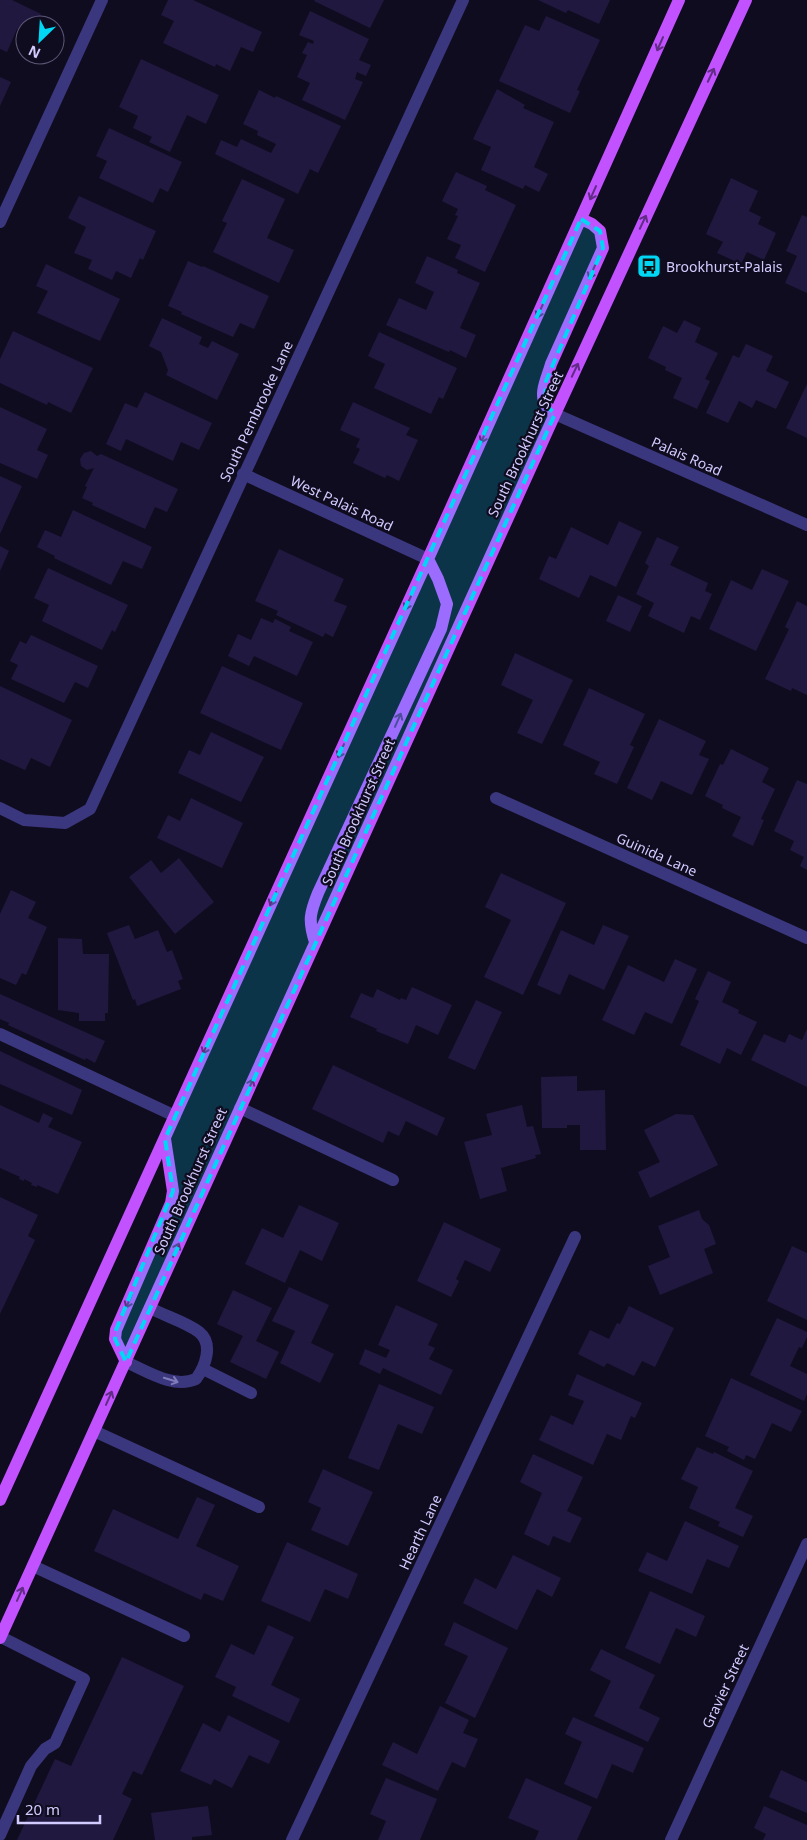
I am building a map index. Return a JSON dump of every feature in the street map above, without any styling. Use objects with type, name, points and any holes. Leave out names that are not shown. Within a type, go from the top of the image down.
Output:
[{"type":"main road","points":[[0,1500],[680,0]]},
{"type":"main road","name":"South Brookhurst Street","points":[[0,1638],[555,414],[746,0]]},
{"type":"main road","points":[[555,414],[545,404],[543,393],[551,364],[603,248],[600,231],[592,224],[581,219]]},
{"type":"main road","points":[[315,942],[310,913],[318,892],[441,629],[446,604],[438,579],[428,559]]},
{"type":"main road","points":[[126,1362],[115,1339],[116,1330],[171,1203],[173,1191],[165,1139]]},
{"type":"street","points":[[0,222],[102,0]]},
{"type":"street","name":"South Pembrooke Lane","points":[[0,808],[24,820],[66,823],[90,809],[463,0]]},
{"type":"street","name":"Palais Road","points":[[555,414],[807,525]]},
{"type":"street","name":"West Palais Road","points":[[243,474],[428,559]]},
{"type":"street","name":"Guinida Lane","points":[[496,798],[807,938]]},
{"type":"street","points":[[0,1034],[175,1116]]},
{"type":"street","points":[[240,1108],[393,1180]]},
{"type":"street","name":"Hearth Lane","points":[[292,1840],[575,1237]]},
{"type":"street","points":[[126,1362],[178,1383],[196,1379],[203,1369],[206,1362],[206,1345],[200,1333],[150,1308]]},
{"type":"street","points":[[203,1369],[251,1393]]},
{"type":"street","points":[[94,1430],[259,1507]]},
{"type":"street","name":"Gravier Street","points":[[671,1840],[807,1544]]},
{"type":"street","points":[[33,1566],[184,1636]]},
{"type":"street","points":[[0,1638],[84,1679],[55,1743],[45,1749],[31,1766],[0,1835]]},
{"type":"highlighted area","points":[[581,219],[600,231],[603,248],[546,381],[545,404],[555,414],[126,1362],[115,1339],[116,1330],[173,1191],[165,1139]]},
{"type":"building","points":[[0,0],[12,0],[41,14],[15,15],[15,34],[7,52],[0,49]]},
{"type":"building","points":[[168,0],[193,0],[262,32],[253,52],[241,47],[230,71],[216,64],[215,67],[163,43],[174,21],[161,15]]},
{"type":"building","points":[[315,0],[384,0],[370,28]]},
{"type":"building","points":[[538,0],[610,0],[599,24],[568,10],[566,13]]},
{"type":"building","points":[[310,11],[369,39],[359,60],[371,65],[366,76],[357,72],[355,79],[363,82],[345,120],[302,100],[310,83],[297,77],[307,55],[302,53],[308,42],[313,44],[314,41],[299,35]]},
{"type":"building","points":[[546,16],[600,40],[577,90],[580,91],[570,113],[499,81],[525,25],[539,31]]},
{"type":"building","points":[[141,59],[219,95],[206,124],[187,115],[170,152],[149,142],[152,137],[133,128],[138,116],[119,107]]},
{"type":"building","points":[[0,77],[11,82],[0,106]]},
{"type":"building","points":[[497,89],[525,105],[523,108],[554,122],[534,167],[548,174],[539,192],[525,185],[523,189],[481,170],[491,147],[473,139]]},
{"type":"building","points":[[259,90],[341,126],[318,173],[310,169],[298,194],[215,154],[221,140],[237,147],[241,139],[271,153],[276,144],[257,135],[258,131],[243,124]]},
{"type":"building","points":[[109,128],[182,162],[168,192],[160,188],[153,203],[99,178],[107,161],[96,156]]},
{"type":"building","points":[[456,172],[487,186],[485,190],[516,205],[485,272],[455,258],[461,245],[447,239],[458,216],[455,215],[458,209],[442,201]]},
{"type":"building","points":[[731,178],[758,191],[749,211],[761,217],[758,224],[776,233],[764,260],[747,252],[741,264],[717,253],[723,242],[706,234]]},
{"type":"building","points":[[242,179],[285,199],[267,238],[294,250],[279,283],[213,252],[227,223],[222,221]]},
{"type":"building","points":[[79,196],[156,231],[143,260],[140,258],[131,278],[116,271],[112,280],[88,269],[92,260],[74,253],[86,227],[68,218]]},
{"type":"building","points":[[802,215],[807,217],[807,293],[785,283],[797,256],[786,251]]},
{"type":"building","points":[[427,256],[458,270],[457,273],[480,283],[460,328],[476,335],[466,358],[386,325],[399,298],[426,310],[434,292],[415,283]]},
{"type":"building","points":[[188,261],[269,296],[254,329],[240,323],[233,337],[181,314],[182,312],[168,306]]},
{"type":"building","points":[[46,264],[120,299],[100,341],[37,313],[48,291],[36,286]]},
{"type":"building","points":[[162,318],[202,337],[199,344],[208,348],[212,341],[239,354],[217,400],[166,375],[168,370],[161,352],[149,346]]},
{"type":"building","points":[[684,320],[701,328],[695,342],[718,353],[705,379],[710,381],[697,409],[673,398],[682,378],[665,370],[666,367],[648,358],[663,326],[677,333]]},
{"type":"building","points":[[13,331],[93,368],[71,413],[48,402],[47,405],[0,383],[0,359]]},
{"type":"building","points":[[379,332],[457,368],[443,399],[439,397],[431,414],[374,388],[385,364],[368,356]]},
{"type":"building","points":[[746,344],[773,356],[766,371],[789,382],[776,409],[756,400],[752,408],[739,401],[728,423],[706,413],[733,355],[739,358]]},
{"type":"building","points":[[807,384],[807,438],[786,428]]},
{"type":"building","points":[[145,392],[212,423],[199,450],[181,442],[173,461],[126,439],[121,451],[106,444],[125,403],[137,408]]},
{"type":"building","points":[[353,402],[410,428],[406,435],[418,440],[399,481],[387,475],[385,478],[353,463],[360,449],[356,447],[360,439],[340,430]]},
{"type":"building","points":[[0,407],[47,429],[37,450],[48,455],[37,479],[0,463]]},
{"type":"building","points":[[91,451],[97,456],[101,454],[178,489],[167,512],[155,507],[145,529],[92,505],[93,503],[82,498],[87,487],[85,486],[94,468],[87,470],[81,466],[80,459],[84,453]]},
{"type":"building","points":[[0,476],[22,486],[0,534]]},
{"type":"building","points":[[73,510],[152,547],[142,569],[123,561],[111,585],[54,558],[55,556],[37,547],[45,530],[61,537]]},
{"type":"building","points":[[619,521],[642,532],[616,587],[590,575],[579,598],[539,579],[549,556],[556,559],[571,527],[608,545]]},
{"type":"building","points":[[657,537],[679,547],[670,565],[708,583],[705,591],[712,594],[700,620],[691,616],[684,633],[648,616],[654,603],[636,594],[649,566],[645,563]]},
{"type":"building","points":[[0,546],[9,551],[0,571]]},
{"type":"building","points":[[279,549],[344,579],[334,601],[347,606],[333,637],[325,633],[323,637],[276,615],[278,611],[255,601]]},
{"type":"building","points":[[48,568],[128,605],[115,632],[112,630],[102,650],[42,621],[49,605],[34,598]]},
{"type":"building","points":[[762,569],[789,581],[756,651],[709,629],[731,580],[752,590]]},
{"type":"building","points":[[618,595],[642,606],[630,632],[606,621]]},
{"type":"building","points":[[797,601],[807,606],[807,695],[792,688],[791,691],[765,679],[789,629],[785,627]]},
{"type":"building","points":[[261,618],[273,623],[275,619],[291,627],[289,631],[313,642],[297,676],[254,656],[249,666],[228,656],[238,634],[251,640]]},
{"type":"building","points":[[31,635],[98,666],[88,688],[75,682],[64,703],[11,679],[18,665],[10,661],[20,641],[26,644]]},
{"type":"building","points":[[515,653],[573,680],[542,744],[517,733],[533,700],[501,685]]},
{"type":"building","points":[[222,666],[303,703],[281,750],[200,713]]},
{"type":"building","points":[[0,686],[72,720],[50,767],[31,758],[25,770],[0,759]]},
{"type":"building","points":[[589,688],[645,714],[630,745],[634,747],[617,784],[594,774],[600,762],[563,745]]},
{"type":"building","points":[[659,719],[706,741],[699,755],[709,759],[692,795],[661,781],[652,800],[627,788]]},
{"type":"building","points":[[211,732],[264,757],[241,802],[178,773],[189,750],[200,755]]},
{"type":"building","points":[[731,749],[769,768],[762,782],[775,789],[761,819],[764,820],[753,846],[732,836],[741,817],[722,808],[723,805],[705,796],[720,764],[723,765]]},
{"type":"building","points":[[797,780],[807,784],[807,870],[800,866],[804,857],[790,850],[794,841],[774,831]]},
{"type":"building","points":[[191,798],[243,823],[222,868],[157,838],[168,815],[180,821]]},
{"type":"building","points":[[179,858],[214,902],[175,934],[129,877],[151,860],[161,873]]},
{"type":"building","points":[[501,873],[566,903],[523,995],[484,977],[511,920],[485,907]]},
{"type":"building","points":[[11,890],[36,902],[28,918],[47,927],[26,975],[22,973],[16,985],[0,978],[0,914]]},
{"type":"building","points":[[129,925],[135,939],[158,930],[167,952],[172,950],[183,979],[178,981],[181,989],[137,1006],[107,933]]},
{"type":"building","points":[[603,925],[629,936],[604,990],[569,974],[560,995],[537,985],[561,930],[594,945]]},
{"type":"building","points":[[58,938],[82,939],[83,954],[109,954],[108,1013],[105,1013],[105,1021],[79,1021],[79,1013],[58,1010]]},
{"type":"building","points":[[675,959],[697,969],[672,1024],[645,1012],[634,1035],[602,1020],[628,965],[664,982]]},
{"type":"building","points":[[708,971],[731,982],[722,1002],[739,1010],[738,1013],[757,1022],[741,1055],[727,1048],[720,1064],[680,1045],[699,1001],[695,999]]},
{"type":"building","points":[[412,987],[452,1005],[438,1035],[416,1025],[408,1044],[376,1031],[377,1029],[350,1017],[361,993],[373,998],[377,989],[400,1000],[401,998],[406,1000]]},
{"type":"building","points":[[0,994],[105,1041],[95,1063],[8,1025],[9,1023],[0,1019]]},
{"type":"building","points":[[476,1000],[502,1012],[475,1070],[448,1058]]},
{"type":"building","points":[[807,1029],[807,1087],[751,1060],[764,1034],[785,1043],[789,1034],[802,1040]]},
{"type":"building","points":[[0,1051],[82,1090],[72,1115],[0,1084]]},
{"type":"building","points":[[333,1065],[445,1118],[437,1136],[406,1121],[399,1136],[388,1131],[383,1143],[312,1109]]},
{"type":"building","points":[[577,1076],[577,1091],[605,1090],[606,1150],[580,1150],[580,1125],[567,1125],[567,1128],[542,1128],[541,1077]]},
{"type":"building","points":[[0,1105],[39,1123],[43,1113],[53,1118],[48,1127],[82,1142],[58,1194],[37,1185],[37,1187],[31,1185],[32,1183],[19,1179],[20,1177],[0,1168]]},
{"type":"building","points":[[522,1105],[527,1127],[533,1126],[541,1154],[535,1155],[536,1158],[501,1168],[507,1191],[480,1199],[464,1142],[492,1135],[486,1114]]},
{"type":"building","points":[[676,1114],[693,1115],[718,1165],[650,1198],[638,1172],[660,1162],[644,1130]]},
{"type":"building","points":[[0,1197],[38,1215],[28,1236],[35,1240],[0,1314]]},
{"type":"building","points":[[299,1205],[339,1223],[322,1261],[300,1250],[285,1283],[245,1264],[262,1228],[283,1238]]},
{"type":"building","points":[[699,1210],[702,1219],[709,1225],[716,1244],[704,1249],[713,1273],[660,1295],[648,1266],[670,1257],[658,1226]]},
{"type":"building","points":[[444,1222],[501,1249],[490,1272],[465,1260],[456,1279],[459,1281],[451,1297],[417,1281]]},
{"type":"building","points":[[792,1246],[807,1253],[807,1320],[767,1301]]},
{"type":"building","points":[[289,1287],[329,1305],[311,1343],[334,1354],[320,1383],[280,1363],[295,1331],[272,1321]]},
{"type":"building","points":[[233,1290],[272,1308],[256,1341],[279,1352],[266,1379],[230,1362],[243,1336],[217,1324]]},
{"type":"building","points":[[396,1305],[438,1324],[428,1345],[435,1348],[429,1359],[453,1370],[441,1395],[383,1368],[380,1374],[359,1364],[365,1349],[386,1358],[390,1350],[378,1345]]},
{"type":"building","points":[[629,1306],[674,1328],[655,1367],[642,1361],[634,1376],[607,1363],[604,1367],[578,1354],[590,1330],[609,1339],[617,1323],[620,1324]]},
{"type":"building","points":[[777,1318],[807,1332],[802,1348],[799,1347],[790,1366],[807,1374],[807,1394],[804,1401],[750,1375]]},
{"type":"building","points":[[577,1374],[642,1403],[635,1418],[631,1416],[621,1440],[607,1434],[593,1465],[539,1440],[551,1415],[573,1425],[584,1401],[568,1395]]},
{"type":"building","points":[[731,1378],[802,1411],[791,1432],[772,1423],[755,1459],[746,1455],[744,1460],[727,1451],[729,1447],[705,1436]]},
{"type":"building","points":[[379,1384],[434,1407],[422,1434],[398,1424],[379,1470],[348,1458]]},
{"type":"building","points":[[697,1447],[713,1454],[714,1452],[753,1471],[735,1508],[753,1516],[743,1537],[718,1526],[720,1522],[689,1508],[698,1487],[681,1479]]},
{"type":"building","points":[[533,1454],[583,1477],[567,1511],[582,1518],[570,1543],[553,1536],[549,1546],[524,1534],[542,1493],[520,1482]]},
{"type":"building","points":[[323,1469],[373,1492],[348,1546],[311,1530],[321,1508],[308,1502]]},
{"type":"building","points":[[197,1497],[215,1505],[196,1546],[239,1566],[223,1601],[204,1593],[201,1600],[94,1551],[113,1509],[178,1539]]},
{"type":"building","points":[[685,1521],[739,1546],[729,1568],[707,1559],[692,1594],[638,1571],[647,1552],[667,1561]]},
{"type":"building","points":[[287,1542],[358,1574],[348,1599],[325,1589],[310,1622],[261,1601]]},
{"type":"building","points":[[513,1555],[561,1578],[552,1597],[537,1589],[517,1630],[463,1603],[475,1578],[496,1589]]},
{"type":"building","points":[[650,1591],[705,1616],[696,1637],[676,1628],[660,1664],[625,1648]]},
{"type":"building","points":[[454,1622],[508,1648],[475,1718],[445,1703],[468,1656],[444,1645]]},
{"type":"building","points":[[268,1625],[294,1637],[271,1685],[300,1699],[289,1723],[232,1696],[236,1687],[215,1677],[231,1644],[254,1655]]},
{"type":"building","points":[[601,1649],[655,1675],[639,1708],[660,1718],[648,1742],[594,1716],[611,1681],[590,1670]]},
{"type":"building","points":[[122,1657],[184,1686],[142,1775],[133,1771],[122,1794],[132,1799],[113,1840],[17,1840],[55,1759],[71,1766]]},
{"type":"building","points":[[440,1706],[469,1720],[463,1733],[478,1739],[465,1768],[452,1762],[438,1791],[382,1765],[393,1742],[417,1754]]},
{"type":"building","points":[[228,1715],[280,1741],[269,1764],[249,1755],[232,1788],[214,1779],[211,1785],[180,1771],[203,1723],[220,1732]]},
{"type":"building","points":[[573,1717],[644,1748],[633,1773],[612,1764],[597,1799],[564,1784],[582,1742],[565,1734]]},
{"type":"building","points":[[781,1770],[807,1782],[807,1813],[769,1797]]},
{"type":"building","points":[[386,1778],[437,1799],[420,1840],[378,1840],[386,1821],[370,1814]]},
{"type":"building","points":[[526,1778],[592,1807],[577,1840],[535,1840],[539,1831],[508,1818]]},
{"type":"building","points":[[208,1806],[212,1835],[192,1837],[192,1840],[155,1840],[151,1813]]},
{"type":"building","points":[[764,1806],[807,1825],[807,1840],[763,1840],[766,1834],[754,1828]]},
{"type":"place","name":"Brookhurst-Palais","points":[[649,266]]}]
